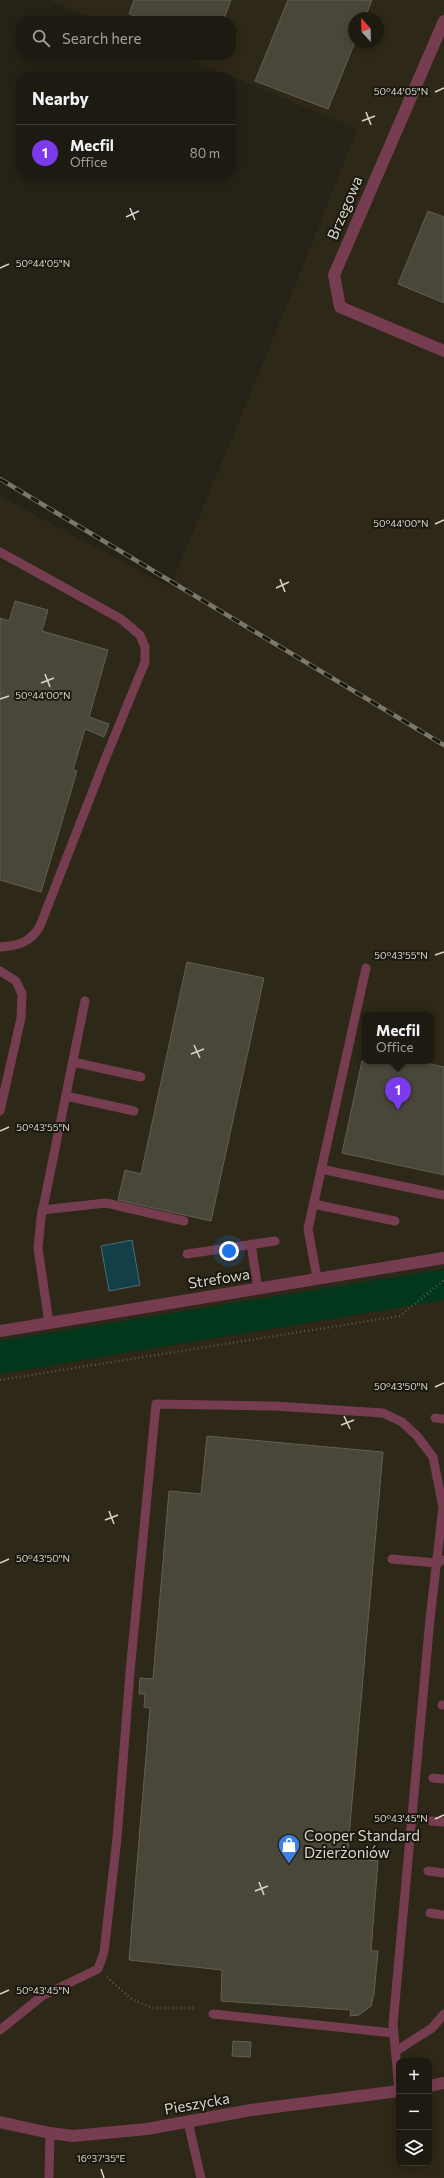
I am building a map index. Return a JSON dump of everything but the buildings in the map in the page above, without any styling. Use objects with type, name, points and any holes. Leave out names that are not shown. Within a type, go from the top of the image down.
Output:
[{"type":"street","name":"Brzegowa","points":[[444,21],[334,275],[340,307],[444,351]]},
{"type":"street","name":"Strefowa","points":[[0,1330],[444,1258]]},
{"type":"street","points":[[432,2086],[444,2084]]},
{"type":"street","name":"Pieszycka","points":[[0,2122],[50,2133],[73,2136],[147,2129],[251,2110],[396,2091]]},
{"type":"lane","points":[[0,552],[120,619],[140,636],[145,647],[145,662],[40,926],[34,937],[13,946],[0,947]]},
{"type":"lane","points":[[317,1278],[308,1229],[366,968]]},
{"type":"lane","points":[[0,971],[16,981],[22,994],[21,1018],[0,1110]]},
{"type":"lane","points":[[49,1323],[38,1248],[42,1210],[85,1001]]},
{"type":"lane","points":[[73,1062],[141,1077]]},
{"type":"lane","points":[[66,1096],[134,1111]]},
{"type":"lane","points":[[321,1169],[444,1195]]},
{"type":"lane","points":[[42,1210],[106,1203],[184,1221]]},
{"type":"lane","points":[[313,1204],[395,1221]]},
{"type":"lane","points":[[187,1254],[275,1241]]},
{"type":"lane","points":[[251,1244],[258,1289]]},
{"type":"lane","points":[[0,2030],[42,1996],[98,1969],[104,1952],[117,1838],[130,1672],[156,1404],[274,1406],[367,1411],[384,1413],[402,1422],[417,1436],[433,1457],[440,1485],[443,1507],[440,1561],[428,1633],[393,2033],[397,2058]]},
{"type":"lane","points":[[392,1558],[440,1561]]},
{"type":"lane","points":[[433,1778],[444,1779]]},
{"type":"lane","points":[[431,1821],[444,1822]]},
{"type":"lane","points":[[428,1871],[444,1873]]},
{"type":"lane","points":[[430,1914],[444,1914]]},
{"type":"lane","points":[[214,2014],[393,2033]]},
{"type":"lane","points":[[396,2051],[432,2028],[444,2014]]},
{"type":"lane","points":[[188,2122],[201,2178]]},
{"type":"lane","points":[[48,2178],[50,2133]]},
{"type":"path","points":[[0,1380],[400,1316],[444,1280]]},
{"type":"path","points":[[98,1969],[130,1998],[152,2008],[194,2008]]},
{"type":"shaded area","points":[[49,0],[444,0],[444,2178],[0,2178],[0,496],[170,587],[298,278],[357,129],[236,78],[236,72],[221,72],[192,60],[236,60],[236,16],[87,16]]},
{"type":"green space","points":[[444,1269],[444,1300],[0,1374],[0,1341]]},
{"type":"water","points":[[132,1240],[140,1285],[109,1291],[101,1246]]},
{"type":"railway","points":[[0,479],[444,745]]},
{"type":"place","name":"Mecfil","points":[[398,1110]]},
{"type":"place","name":"Cooper Standard Dzierżoniów","points":[[289,1864]]}]
